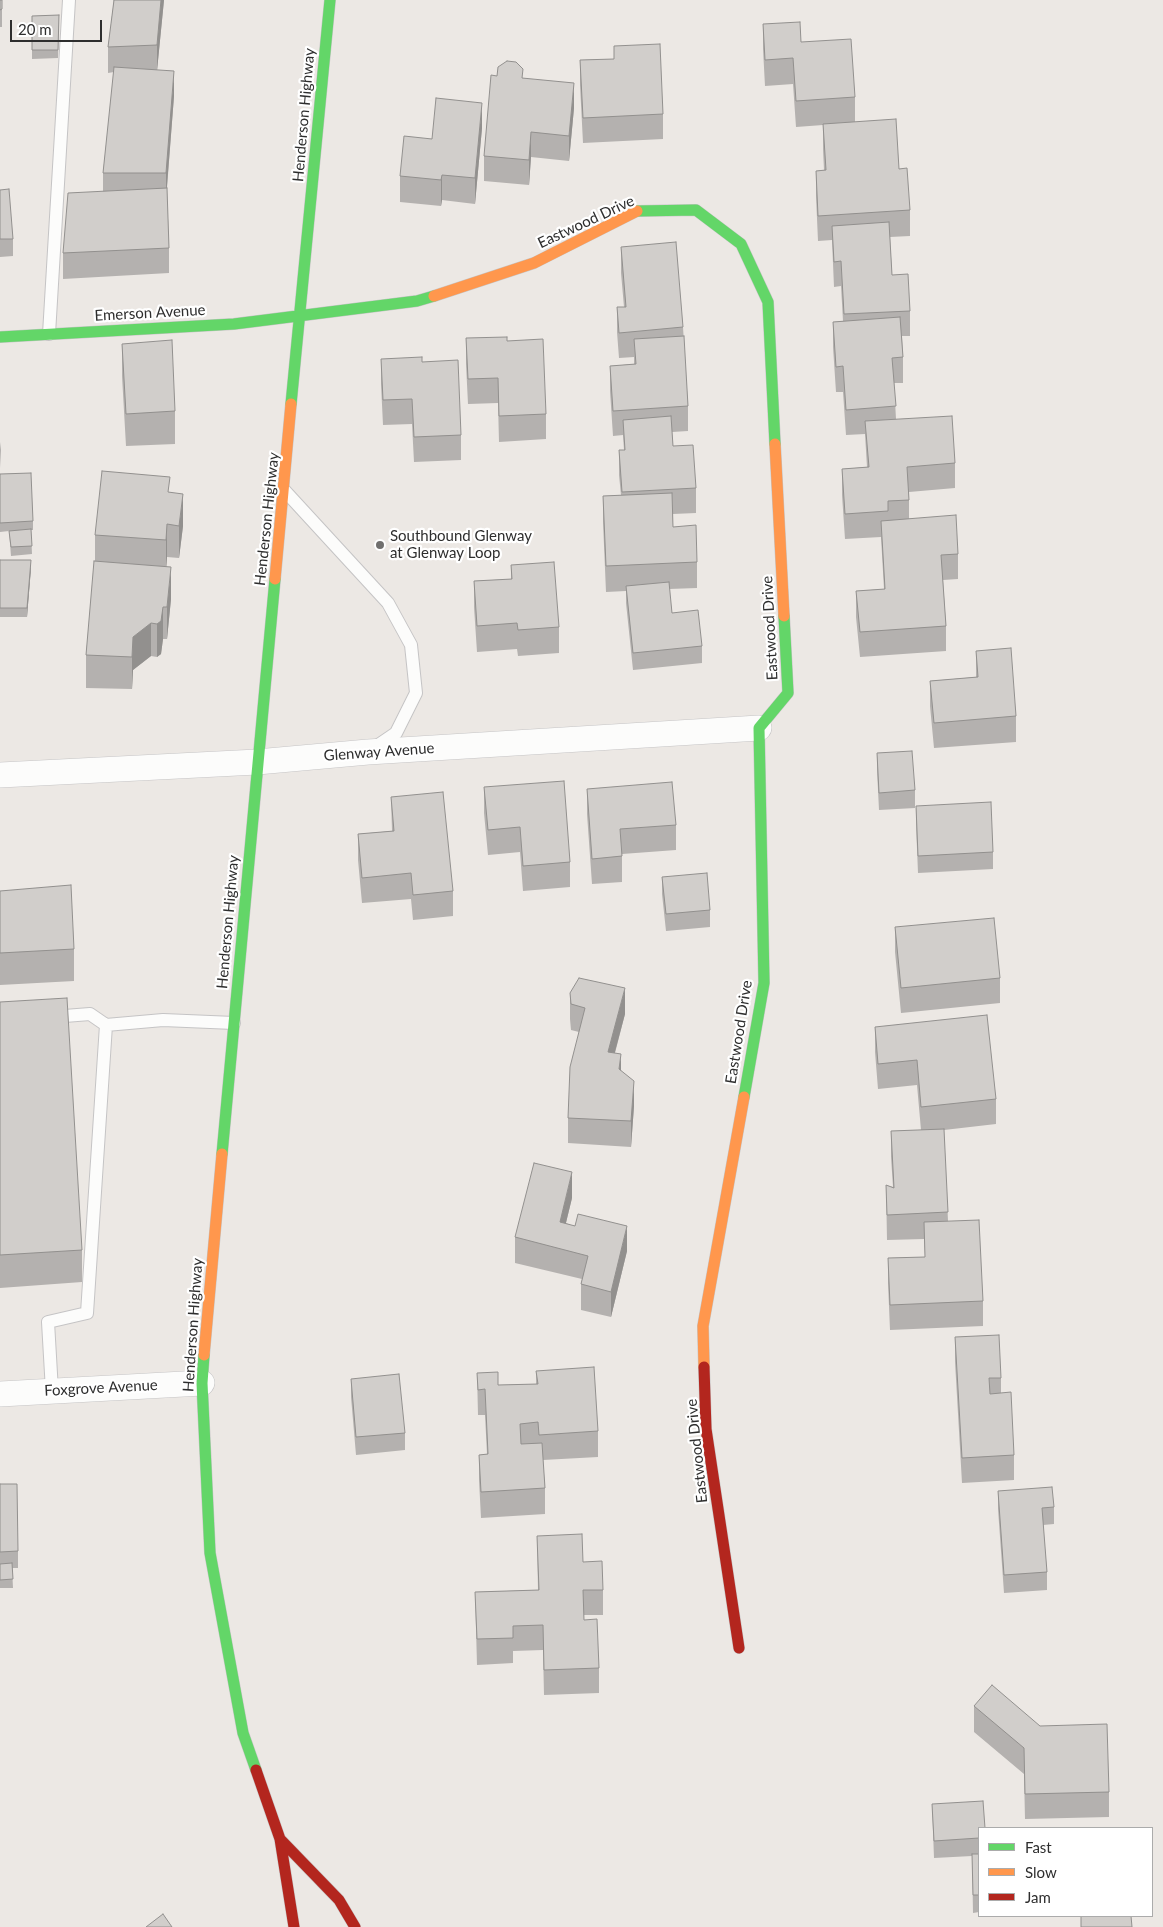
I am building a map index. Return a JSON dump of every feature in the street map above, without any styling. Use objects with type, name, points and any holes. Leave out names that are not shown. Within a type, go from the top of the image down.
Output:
[{"type":"street","name":"Henderson Highway","points":[[294,1927],[280,1839],[243,1733],[210,1553],[202,1383],[257,762],[285,491],[330,0]]},
{"type":"street","name":"Eastwood Drive","points":[[301,314],[417,301],[534,263],[639,210],[696,210],[741,244],[768,302],[788,693],[759,728],[764,983],[704,1326],[706,1429],[739,1648]]},
{"type":"street","name":"Emerson Avenue","points":[[0,337],[234,324],[301,314]]},
{"type":"street","name":"Glenway Avenue","points":[[0,776],[257,762],[368,752],[759,728]]},
{"type":"street","name":"Foxgrove Avenue","points":[[0,1394],[202,1383]]},
{"type":"street","name":"Henderson Highway","points":[[280,1839],[339,1900],[355,1927]]},
{"type":"lane","points":[[49,334],[69,0]]},
{"type":"lane","points":[[285,491],[388,603],[411,645],[416,693],[396,733],[368,752]]},
{"type":"lane","points":[[50,1017],[90,1014],[106,1025],[163,1020],[234,1023]]},
{"type":"lane","points":[[52,1391],[48,1322],[87,1314],[106,1025]]},
{"type":"building","points":[[0,0],[2,0],[2,9],[0,10]]},
{"type":"building","points":[[114,0],[161,0],[157,45],[108,47]]},
{"type":"building","points":[[59,15],[58,50],[32,50],[32,16]]},
{"type":"building","points":[[800,22],[801,42],[851,39],[855,97],[796,101],[793,58],[765,60],[763,24]]},
{"type":"building","points":[[660,44],[663,114],[583,118],[580,60],[614,59],[614,46]]},
{"type":"building","points":[[507,61],[516,62],[523,69],[522,78],[574,83],[569,136],[531,132],[529,160],[484,156],[491,75],[497,76],[498,67]]},
{"type":"building","points":[[114,67],[174,71],[166,173],[103,173]]},
{"type":"building","points":[[436,98],[482,103],[475,178],[442,175],[441,180],[400,176],[404,136],[432,139]]},
{"type":"building","points":[[896,119],[899,169],[907,168],[910,210],[818,216],[816,171],[826,170],[823,124]]},
{"type":"building","points":[[167,188],[169,248],[63,253],[68,193]]},
{"type":"building","points":[[9,189],[13,239],[0,239],[0,190]]},
{"type":"building","points":[[889,222],[892,275],[908,274],[910,311],[844,314],[841,261],[834,262],[832,226]]},
{"type":"building","points":[[676,242],[683,327],[619,333],[617,307],[626,307],[621,247]]},
{"type":"building","points":[[900,317],[903,357],[892,358],[896,406],[846,410],[843,366],[836,367],[833,322]]},
{"type":"building","points":[[684,336],[688,406],[613,411],[610,366],[636,364],[634,339]]},
{"type":"building","points":[[507,337],[507,341],[543,339],[546,414],[499,416],[498,378],[468,379],[466,338]]},
{"type":"building","points":[[172,340],[175,411],[126,414],[122,344]]},
{"type":"building","points":[[422,357],[422,362],[458,360],[461,435],[414,437],[412,399],[383,400],[381,359]]},
{"type":"building","points":[[671,416],[673,446],[693,445],[696,488],[622,492],[619,450],[625,450],[623,420]]},
{"type":"building","points":[[952,416],[955,463],[907,467],[909,500],[888,501],[888,511],[845,514],[842,469],[869,467],[865,421]]},
{"type":"building","points":[[102,471],[170,477],[168,492],[183,494],[179,526],[167,524],[166,540],[95,535]]},
{"type":"building","points":[[31,473],[33,521],[0,523],[0,474]]},
{"type":"building","points":[[672,493],[673,527],[696,525],[697,562],[606,566],[603,496]]},
{"type":"building","points":[[956,515],[958,554],[941,555],[946,626],[860,632],[856,591],[885,589],[881,521]]},
{"type":"building","points":[[31,529],[32,546],[11,547],[9,531]]},
{"type":"building","points":[[0,560],[31,560],[27,608],[0,608]]},
{"type":"building","points":[[94,561],[171,567],[167,607],[163,607],[161,621],[157,624],[151,623],[133,637],[132,657],[86,655]]},
{"type":"building","points":[[554,562],[559,627],[518,630],[517,623],[477,626],[474,581],[512,579],[511,565]]},
{"type":"building","points":[[669,582],[672,613],[698,610],[702,646],[633,653],[626,586]]},
{"type":"building","points":[[1011,648],[1016,716],[934,723],[930,681],[978,677],[976,651]]},
{"type":"building","points":[[912,751],[915,790],[879,793],[877,753]]},
{"type":"building","points":[[564,781],[570,862],[523,866],[520,827],[488,830],[484,787]]},
{"type":"building","points":[[672,782],[676,825],[620,829],[622,856],[592,859],[587,789]]},
{"type":"building","points":[[443,792],[453,891],[413,895],[411,873],[362,878],[358,834],[394,831],[391,797]]},
{"type":"building","points":[[991,802],[993,852],[918,856],[916,806]]},
{"type":"building","points":[[707,873],[710,910],[666,914],[662,877]]},
{"type":"building","points":[[71,885],[74,949],[0,953],[0,891]]},
{"type":"building","points":[[994,918],[1000,978],[901,988],[895,927]]},
{"type":"building","points":[[579,978],[625,988],[608,1052],[621,1054],[619,1069],[634,1081],[631,1121],[568,1118],[570,1067],[585,1008],[571,1004],[570,993]]},
{"type":"building","points":[[67,998],[82,1250],[0,1255],[0,1002]]},
{"type":"building","points":[[987,1015],[996,1099],[921,1107],[917,1060],[878,1064],[875,1027]]},
{"type":"building","points":[[944,1129],[948,1212],[887,1215],[886,1185],[894,1188],[891,1131]]},
{"type":"building","points":[[534,1163],[572,1172],[560,1222],[575,1226],[578,1214],[627,1226],[611,1292],[581,1284],[588,1256],[515,1237]]},
{"type":"building","points":[[979,1220],[983,1301],[890,1305],[888,1258],[925,1257],[924,1222]]},
{"type":"building","points":[[999,1335],[1001,1378],[989,1378],[990,1394],[1011,1392],[1014,1455],[962,1458],[955,1337]]},
{"type":"building","points":[[594,1367],[598,1431],[539,1435],[538,1422],[520,1424],[521,1444],[542,1443],[545,1488],[481,1492],[479,1455],[488,1454],[485,1389],[478,1390],[477,1373],[498,1372],[498,1385],[538,1384],[536,1371]]},
{"type":"building","points":[[399,1374],[405,1433],[356,1437],[351,1379]]},
{"type":"building","points":[[0,1484],[17,1484],[18,1551],[0,1552]]},
{"type":"building","points":[[1052,1487],[1054,1507],[1042,1508],[1047,1572],[1004,1575],[998,1491]]},
{"type":"building","points":[[582,1534],[583,1562],[602,1561],[603,1590],[583,1590],[584,1620],[597,1619],[599,1668],[544,1670],[543,1625],[513,1626],[513,1638],[477,1639],[475,1592],[539,1590],[537,1536]]},
{"type":"building","points":[[12,1563],[13,1579],[0,1580],[0,1564]]},
{"type":"building","points":[[992,1685],[1040,1726],[1107,1724],[1109,1792],[1025,1794],[1024,1748],[974,1706]]},
{"type":"building","points":[[983,1801],[985,1827],[978,1827],[978,1838],[934,1841],[932,1804]]},
{"type":"building","points":[[972,1854],[978,1854],[978,1895],[973,1895]]},
{"type":"building","points":[[163,1914],[172,1927],[146,1927]]},
{"type":"building","points":[[1081,1917],[1131,1917],[1132,1927],[1081,1927]]},
{"type":"traffic: fast","points":[[291,404],[330,0]]},
{"type":"traffic: fast","points":[[637,211],[696,210],[741,244],[768,302],[775,444]]},
{"type":"traffic: fast","points":[[0,337],[234,324],[417,301],[434,296]]},
{"type":"traffic: fast","points":[[222,1154],[275,579]]},
{"type":"traffic: fast","points":[[744,1097],[764,983],[759,728],[788,693],[784,616]]},
{"type":"traffic: fast","points":[[204,1355],[202,1383],[210,1553],[243,1733],[256,1770]]},
{"type":"traffic: slow","points":[[434,296],[534,263],[637,211]]},
{"type":"traffic: slow","points":[[275,579],[291,404]]},
{"type":"traffic: slow","points":[[775,444],[784,616]]},
{"type":"traffic: slow","points":[[704,1367],[703,1326],[744,1097]]},
{"type":"traffic: slow","points":[[204,1355],[222,1154]]},
{"type":"traffic: jam","points":[[704,1367],[706,1429],[739,1648]]},
{"type":"traffic: jam","points":[[256,1770],[280,1839],[294,1927]]},
{"type":"traffic: jam","points":[[280,1839],[339,1900],[355,1927]]},
{"type":"place","name":"Southbound Glenway at Glenway Loop","points":[[380,545]]}]
